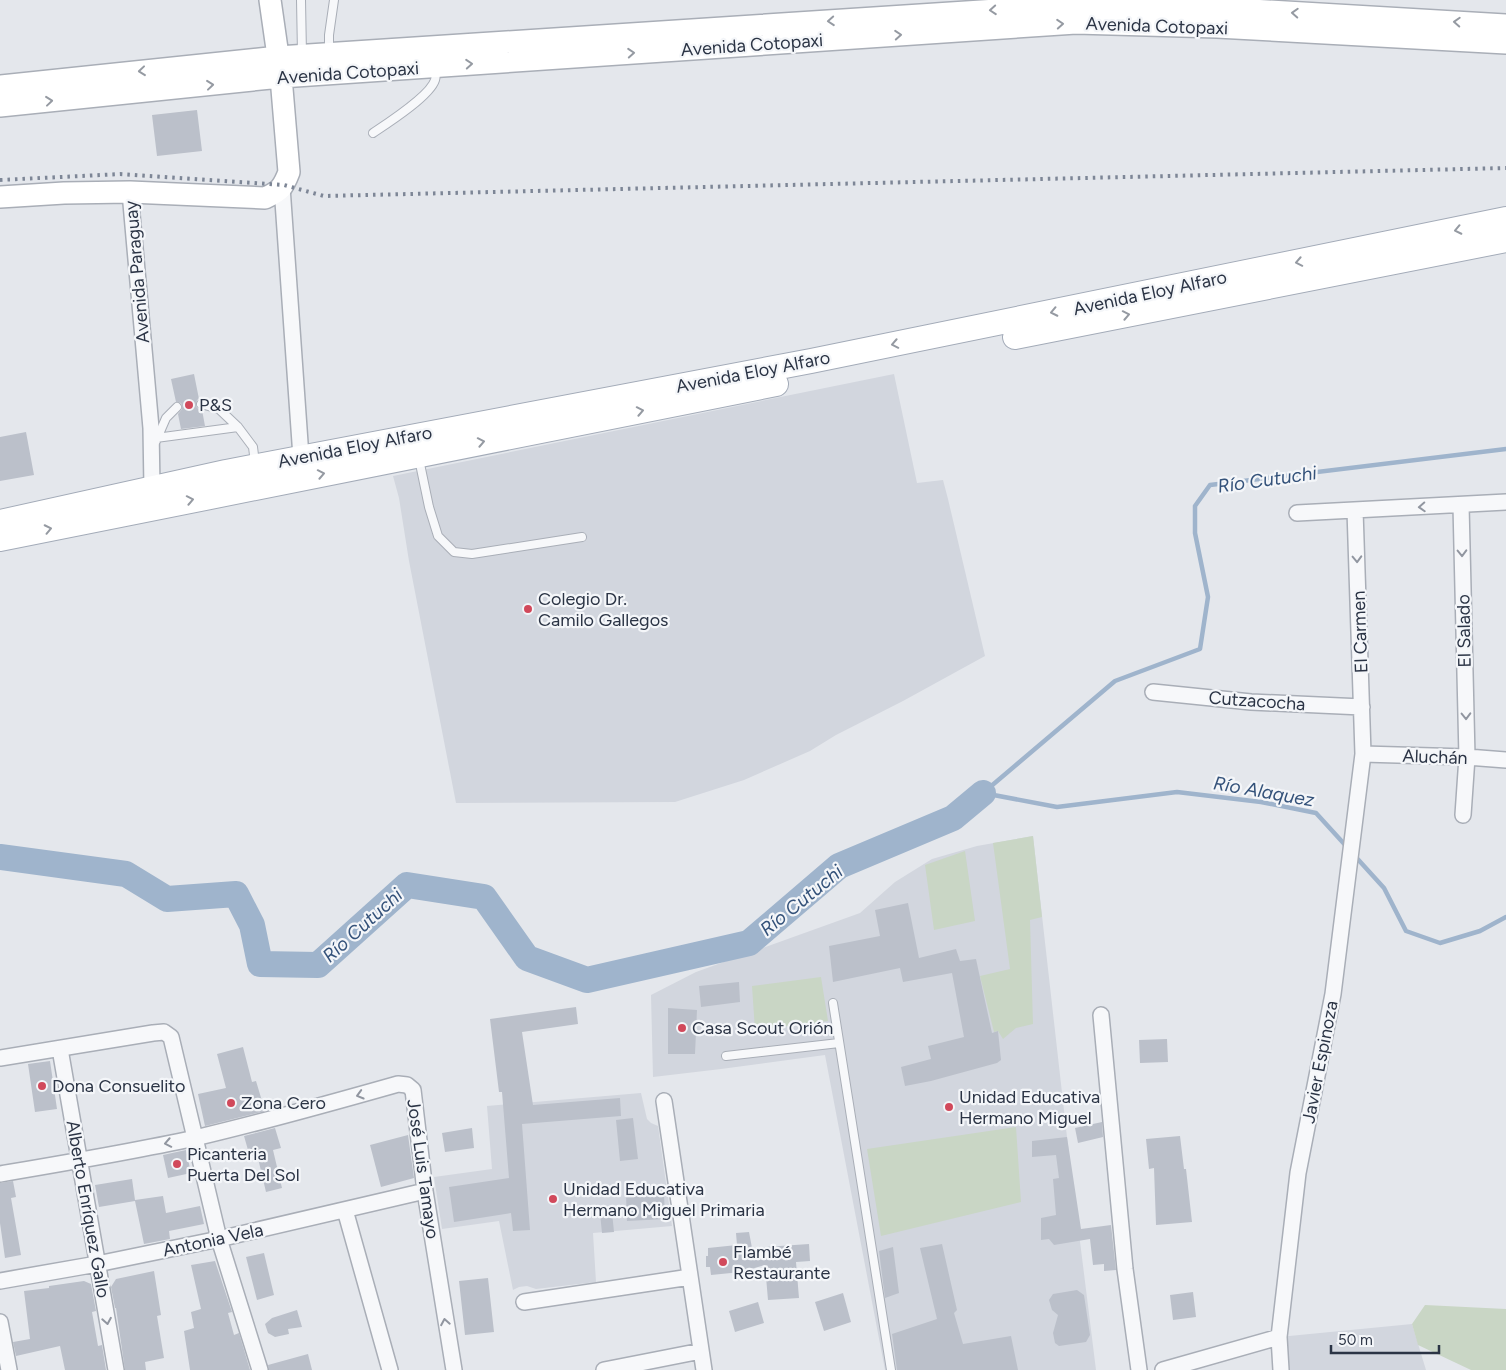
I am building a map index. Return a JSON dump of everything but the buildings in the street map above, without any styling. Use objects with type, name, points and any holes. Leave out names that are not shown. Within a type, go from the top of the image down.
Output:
[{"type":"main road","points":[[270,0],[279,67],[289,172],[282,187]]},
{"type":"main road","name":"Avenida Cotopaxi","points":[[0,106],[279,67],[302,56],[1029,4],[1184,4],[1506,25]]},
{"type":"main road","name":"Avenida Cotopaxi","points":[[0,86],[279,67],[436,66],[1076,23],[1217,27],[1506,43]]},
{"type":"main road","name":"Avenida Paraguay","points":[[130,192],[264,198],[278,192],[282,187]]},
{"type":"main road","points":[[0,197],[64,193],[130,192]]},
{"type":"main road","name":"Avenida Eloy Alfaro","points":[[0,522],[301,457],[821,359],[1506,220]]},
{"type":"main road","name":"Avenida Eloy Alfaro","points":[[0,539],[1506,240]]},
{"type":"street","points":[[282,187],[301,457]]},
{"type":"street","name":"Avenida Paraguay","points":[[130,192],[151,428],[152,488]]},
{"type":"street","points":[[1297,513],[1506,502]]},
{"type":"street","name":"El Salado","points":[[1461,504],[1467,757],[1463,815]]},
{"type":"street","name":"El Carmen","points":[[1355,510],[1362,707],[1362,761]]},
{"type":"street","name":"Cutzacocha","points":[[1153,692],[1251,702],[1362,707]]},
{"type":"street","name":"Aluchán","points":[[1362,761],[1467,757],[1506,760]]},
{"type":"street","name":"Javier Espinoza","points":[[1281,1370],[1279,1337],[1298,1173],[1333,994],[1362,761]]},
{"type":"street","points":[[1101,1015],[1125,1269],[1139,1370]]},
{"type":"street","points":[[0,1058],[153,1033],[164,1032],[171,1037],[219,1239],[260,1370]]},
{"type":"street","name":"Alberto Enríquez Gallo","points":[[60,1049],[116,1370]]},
{"type":"street","name":"José Luis Tamayo","points":[[0,1174],[80,1161],[195,1138],[305,1111],[398,1084],[407,1085],[413,1090],[425,1191],[454,1370]]},
{"type":"street","points":[[664,1101],[704,1370]]},
{"type":"street","name":"Antonia Vela","points":[[0,1280],[97,1264],[219,1239],[425,1191]]},
{"type":"street","points":[[345,1210],[390,1370]]},
{"type":"street","points":[[524,1302],[690,1277]]},
{"type":"street","points":[[0,1322],[9,1370]]},
{"type":"street","points":[[1163,1370],[1279,1337]]},
{"type":"street","points":[[604,1370],[701,1351]]},
{"type":"lane","points":[[301,0],[302,56]]},
{"type":"lane","points":[[329,54],[329,35],[334,0]]},
{"type":"lane","points":[[373,133],[410,108],[431,87],[435,81],[436,66]]},
{"type":"lane","points":[[200,404],[219,409],[238,427],[253,447],[252,467]]},
{"type":"lane","points":[[152,464],[156,438],[166,418],[177,407]]},
{"type":"lane","points":[[156,438],[238,427]]},
{"type":"lane","points":[[418,455],[429,507],[438,536],[454,552],[472,554],[582,537]]},
{"type":"lane","points":[[833,1003],[891,1370]]},
{"type":"lane","points":[[726,1056],[839,1043]]},
{"type":"shaded area","points":[[894,374],[917,483],[943,480],[985,656],[836,735],[810,751],[744,780],[675,802],[456,803],[409,561],[399,498],[393,476]]},
{"type":"shaded area","name":"Unidad Educativa Hermano Miguel","points":[[1033,836],[1067,1137],[1096,1370],[885,1370],[825,1055],[653,1077],[651,995],[696,972],[860,913],[895,882],[932,859],[977,846]]},
{"type":"shaded area","name":"Unidad Educativa Hermano Miguel Primaria","points":[[641,1093],[647,1119],[658,1126],[672,1226],[593,1233],[596,1282],[536,1289],[527,1286],[513,1290],[499,1221],[442,1229],[434,1177],[492,1169],[487,1106]]},
{"type":"shaded area","points":[[1412,1324],[1426,1370],[1282,1370],[1279,1337]]},
{"type":"green space","points":[[1033,836],[1042,917],[1030,920],[1033,1024],[1016,1028],[1003,1039],[998,1031],[994,1032],[980,976],[1010,969],[993,843]]},
{"type":"green space","points":[[965,851],[975,921],[934,930],[925,865]]},
{"type":"green space","points":[[821,977],[828,1021],[755,1030],[752,986]]},
{"type":"green space","points":[[1016,1127],[1021,1202],[881,1236],[867,1149]]},
{"type":"green space","points":[[1425,1305],[1506,1309],[1506,1370],[1471,1370],[1418,1345],[1412,1324]]},
{"type":"waterway","name":"Río Cutuchi","points":[[983,793],[1115,681],[1200,649],[1208,597],[1195,533],[1195,506],[1210,485],[1506,449]]},
{"type":"waterway","name":"Río Alaquez","points":[[983,793],[1057,807],[1177,792],[1261,802],[1316,813],[1347,847]]},
{"type":"waterway","name":"Río Cutuchi","points":[[0,857],[126,874],[167,899],[236,894],[252,925],[260,964],[318,965],[407,885],[484,897],[527,958],[587,980],[749,943],[839,866],[953,818],[983,793]]},
{"type":"waterway","name":"Río Alaquez","points":[[1354,855],[1384,888],[1406,931],[1440,943],[1480,931],[1506,917]]},
{"type":"railway","points":[[0,180],[120,174],[284,185],[324,196],[1506,168]]},
{"type":"place","name":"P&S","points":[[189,405]]},
{"type":"place","name":"Colegio Dr. Camilo Gallegos","points":[[528,609]]},
{"type":"place","name":"Casa Scout Orión","points":[[682,1028]]},
{"type":"place","name":"Dona Consuelito","points":[[42,1086]]},
{"type":"place","name":"Zona Cero","points":[[231,1103]]},
{"type":"place","name":"Unidad Educativa Hermano Miguel","points":[[949,1107]]},
{"type":"place","name":"Picanteria Puerta Del Sol","points":[[177,1164]]},
{"type":"place","name":"Unidad Educativa Hermano Miguel Primaria","points":[[553,1199]]},
{"type":"place","name":"Flambé Restaurante","points":[[723,1262]]}]
